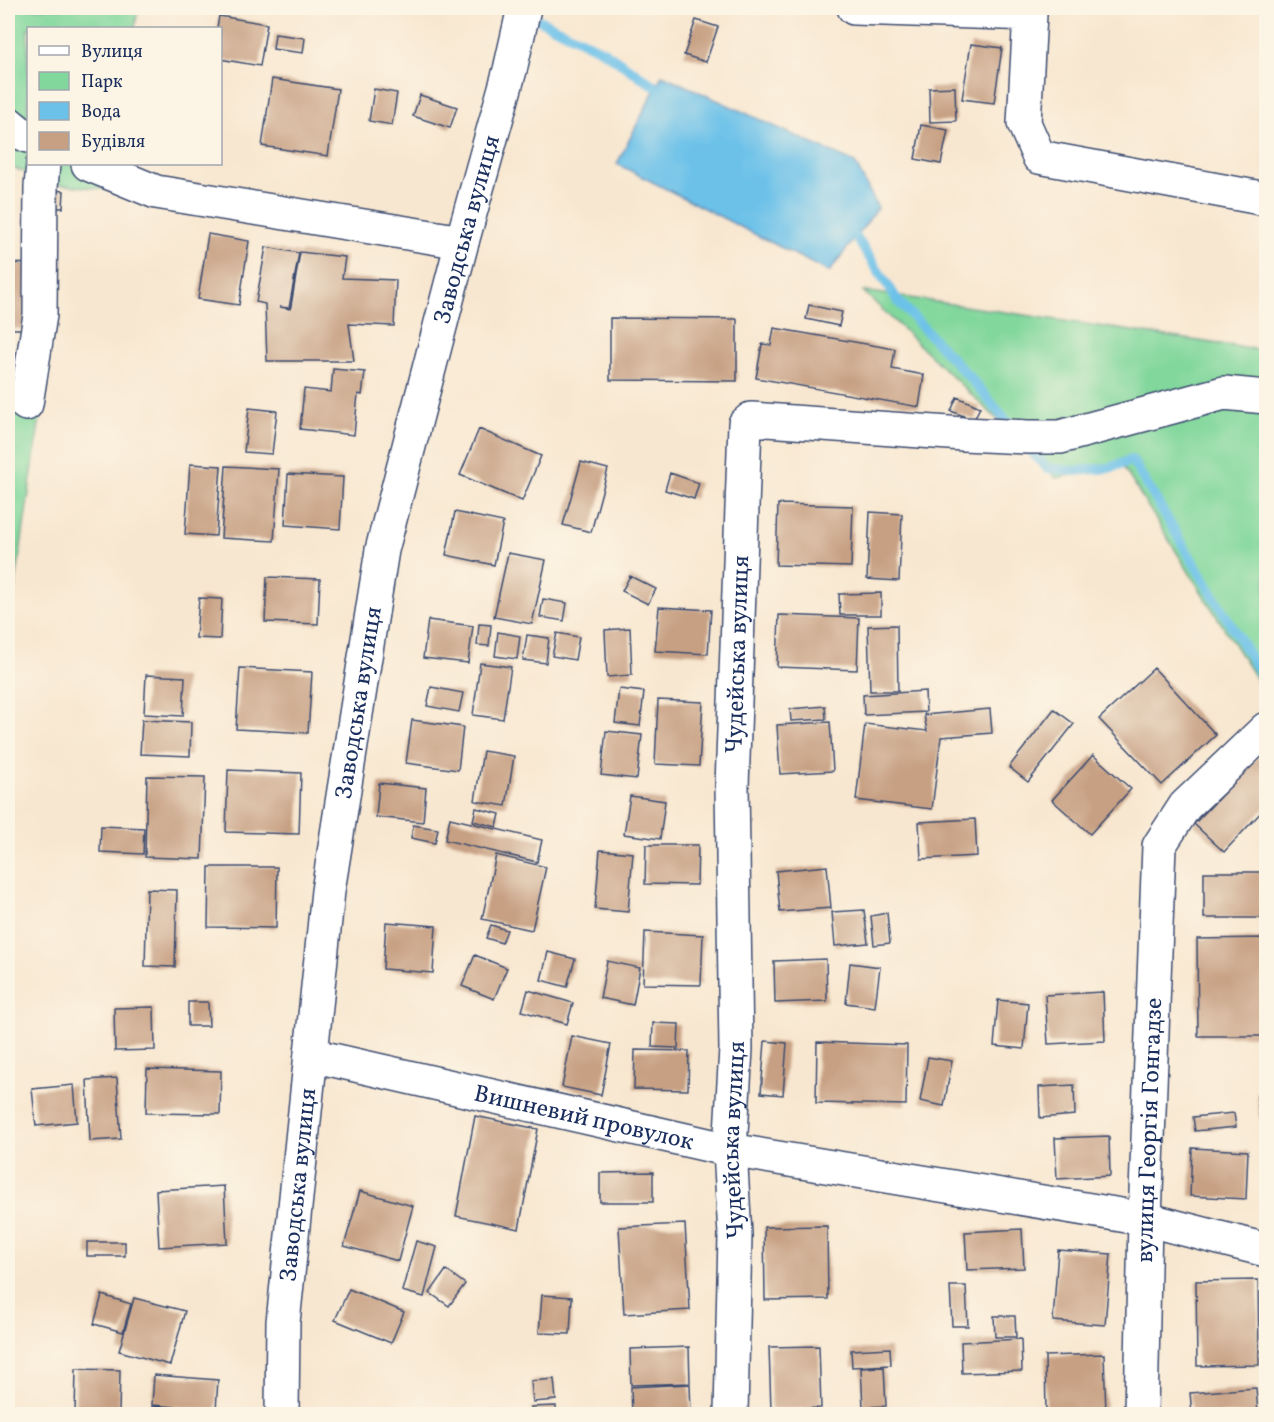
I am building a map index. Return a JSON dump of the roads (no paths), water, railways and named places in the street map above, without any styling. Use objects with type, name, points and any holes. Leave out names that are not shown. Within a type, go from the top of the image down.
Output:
[{"type":"street","name":"Заводська вулиця","points":[[282,1414],[284,1322],[328,891],[382,550],[462,242],[510,70],[524,8]]},
{"type":"street","points":[[854,8],[1030,11],[1024,123],[1039,157],[1266,199]]},
{"type":"street","points":[[8,123],[27,136]]},
{"type":"street","points":[[26,404],[40,315],[43,165]]},
{"type":"street","points":[[90,165],[156,192],[462,242]]},
{"type":"street","name":"Чудейська вулиця","points":[[731,1414],[735,1235],[730,1150],[736,1049],[732,786],[744,425],[751,419],[963,434],[1060,437],[1224,393],[1266,396]]},
{"type":"street","name":"вулиця Георгія Гонгадзе","points":[[1141,1414],[1144,1219],[1159,846],[1185,806],[1266,729]]},
{"type":"street","name":"Вишневий провулок","points":[[311,1055],[730,1150],[1144,1219],[1266,1250]]},
{"type":"water","points":[[662,75],[855,163],[878,208],[829,272],[617,164]]},
{"type":"waterway","points":[[525,13],[603,51],[656,87]]},
{"type":"waterway","points":[[856,237],[898,301],[972,380],[1013,429]]},
{"type":"waterway","points":[[1024,444],[1047,468],[1073,471],[1109,468],[1132,460],[1266,683]]}]
